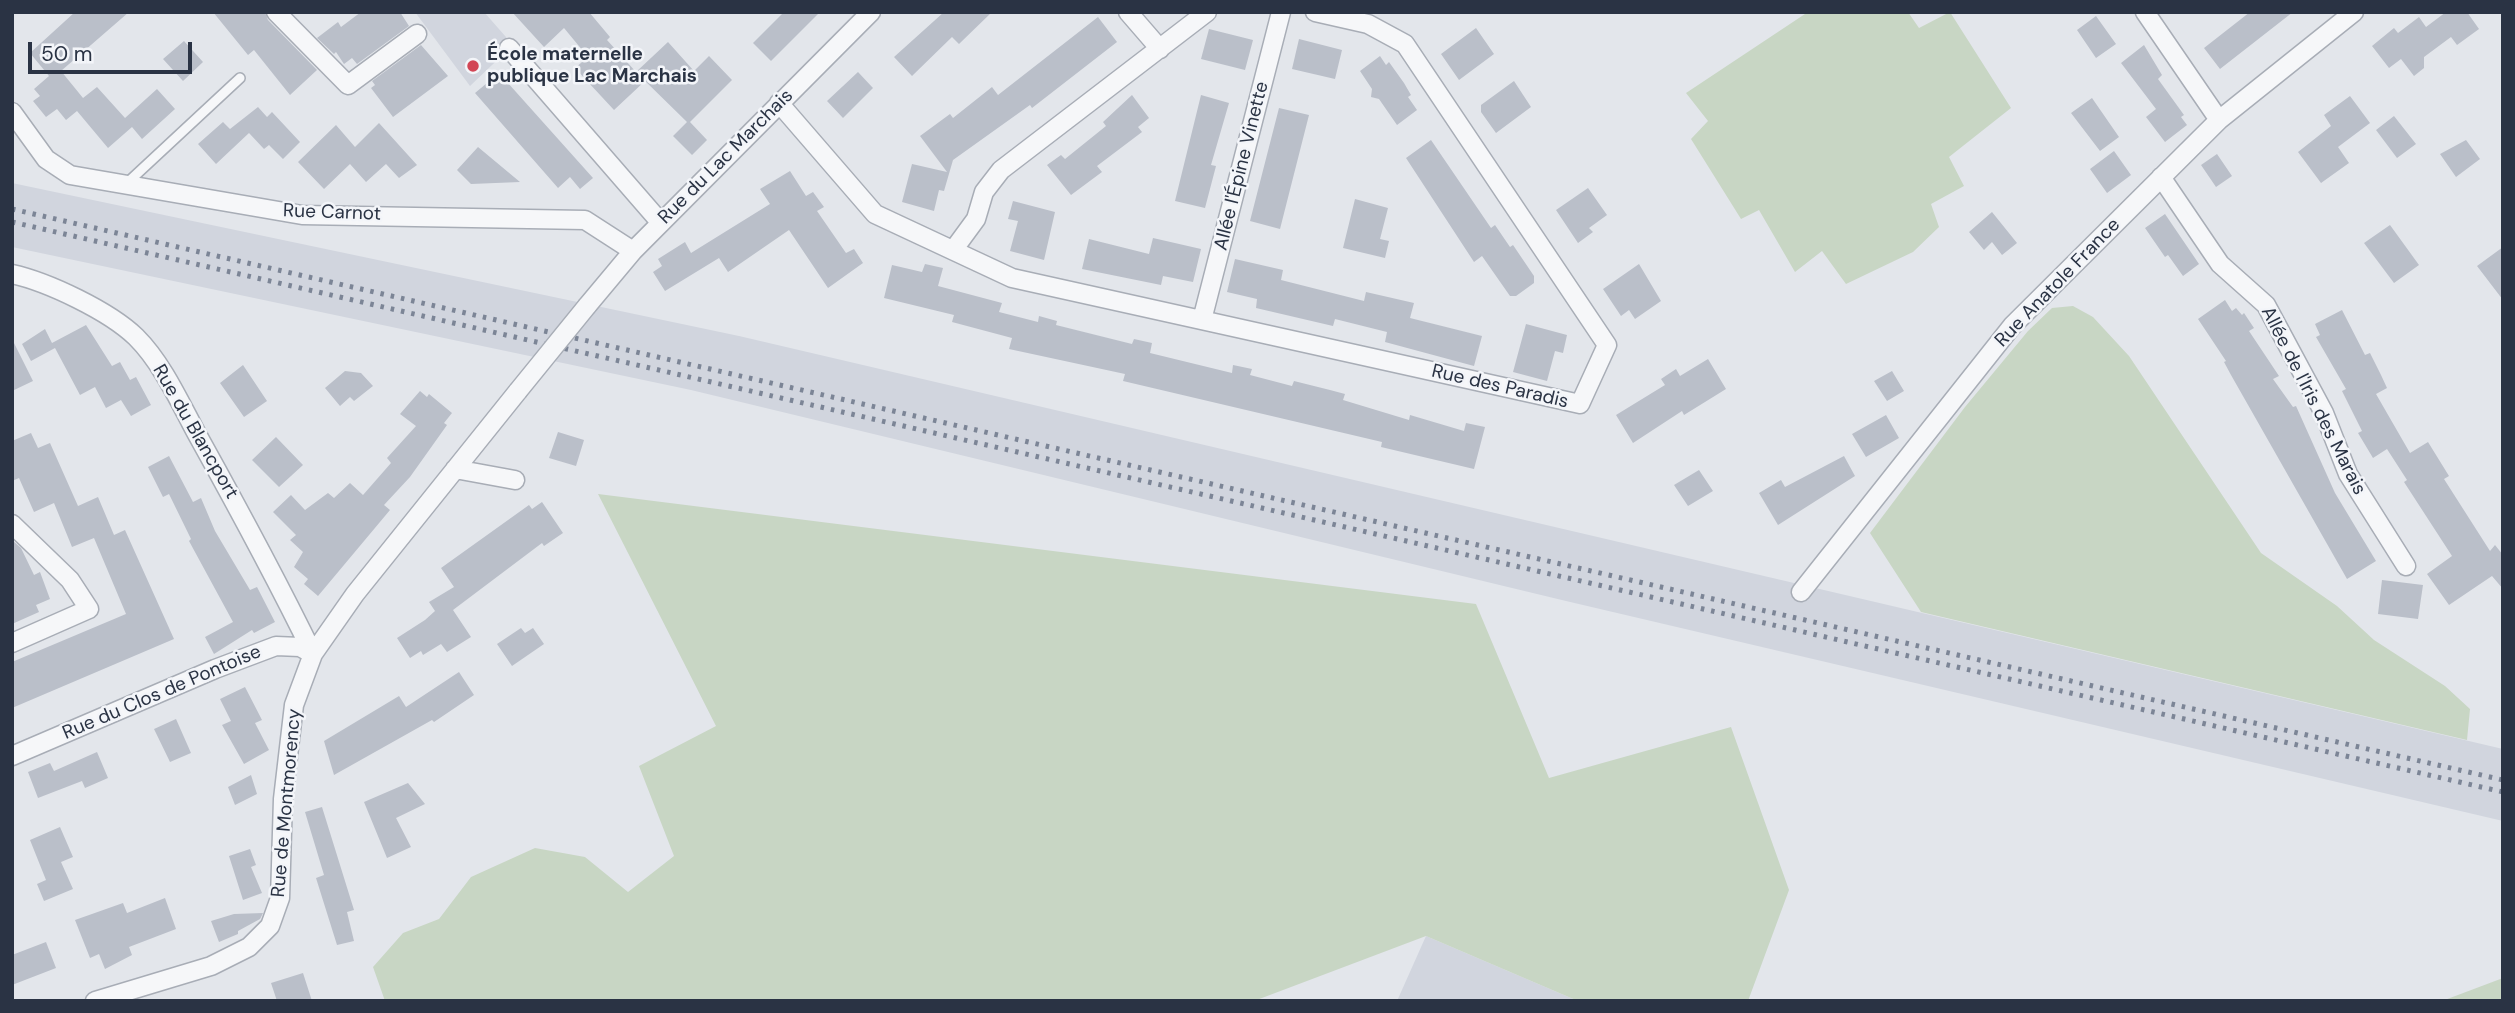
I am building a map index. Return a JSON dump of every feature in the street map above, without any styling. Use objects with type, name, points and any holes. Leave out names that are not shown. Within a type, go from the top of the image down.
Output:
[{"type":"street","points":[[276,12],[348,85],[417,34]]},
{"type":"street","name":"Rue du Lac Marchais","points":[[518,391],[633,251],[871,12]]},
{"type":"street","points":[[1128,12],[1160,49]]},
{"type":"street","points":[[954,250],[976,219],[984,192],[1001,170],[1208,12]]},
{"type":"street","name":"Allée l'Épine Vinette","points":[[1202,320],[1282,12]]},
{"type":"street","name":"Rue des Paradis","points":[[779,103],[875,214],[1012,278],[1580,404],[1607,345],[1405,44],[1368,24],[1315,12]]},
{"type":"street","points":[[2145,12],[2219,120]]},
{"type":"street","name":"Rue Anatole France","points":[[1801,592],[2012,326],[2219,120],[2354,12]]},
{"type":"street","points":[[509,48],[661,223]]},
{"type":"street","name":"Rue Carnot","points":[[12,112],[46,159],[70,175],[302,215],[585,219],[633,251]]},
{"type":"street","name":"Allée de l'Iris des Marais","points":[[2161,177],[2220,264],[2266,305],[2324,413],[2348,474],[2406,566]]},
{"type":"street","name":"Rue du Blancport","points":[[12,274],[29,278],[87,304],[134,335],[158,364],[239,509],[313,654]]},
{"type":"street","name":"Rue de Montmorency","points":[[96,1001],[211,965],[249,947],[270,926],[280,898],[283,799],[294,705],[313,654],[355,594],[518,391]]},
{"type":"street","points":[[455,469],[515,480]]},
{"type":"street","points":[[12,524],[70,580],[89,609],[12,643]]},
{"type":"street","name":"Rue du Clos de Pontoise","points":[[12,756],[215,668],[275,646],[300,648],[313,654]]},
{"type":"lane","points":[[125,185],[240,78]]},
{"type":"shaded area","name":"École maternelle publique Lac Marchais","points":[[415,12],[484,12],[513,45],[470,86]]},
{"type":"shaded area","points":[[12,183],[739,336],[2503,749],[2503,821],[1566,601],[691,390],[12,247]]},
{"type":"shaded area","points":[[1426,936],[1578,1001],[1397,1001]]},
{"type":"green space","points":[[1808,12],[1908,12],[1919,28],[1950,12],[2011,108],[1949,157],[1964,186],[1931,204],[1939,227],[1913,252],[1846,284],[1822,251],[1795,272],[1759,210],[1741,219],[1691,139],[1708,121],[1686,93]]},
{"type":"green space","points":[[2073,306],[2093,317],[2129,356],[2261,553],[2337,606],[2374,640],[2445,686],[2470,709],[2467,740],[1921,612],[1870,533],[1965,407],[2028,331],[2052,308]]},
{"type":"green space","points":[[598,494],[1476,604],[1549,778],[1731,727],[1789,890],[1748,1001],[1578,1001],[1426,936],[1254,1001],[385,1001],[373,967],[403,933],[439,919],[471,877],[535,848],[585,857],[628,892],[674,856],[639,766],[716,726]]},
{"type":"green space","points":[[2503,978],[2503,1001],[2442,1001]]},
{"type":"building","points":[[75,12],[129,12],[61,71],[83,98],[97,87],[125,118],[157,89],[175,109],[142,139],[132,127],[108,148],[77,111],[66,120],[57,109],[46,117],[33,101],[40,96],[34,89],[49,76],[30,53]]},
{"type":"building","points":[[213,12],[265,12],[268,20],[317,70],[290,95],[254,50],[248,55]]},
{"type":"building","points":[[361,12],[400,12],[409,26],[357,64],[352,58],[344,64],[336,52],[334,54],[317,38],[338,22],[341,27]]},
{"type":"building","points":[[512,12],[589,12],[610,37],[607,40],[636,72],[668,42],[694,71],[709,56],[732,80],[690,122],[707,140],[692,155],[673,136],[687,122],[640,76],[645,81],[614,110],[575,68],[588,57],[564,28],[544,47]]},
{"type":"building","points":[[784,12],[820,12],[771,61],[753,43]]},
{"type":"building","points":[[944,12],[992,12],[959,44],[952,37],[912,76],[894,57]]},
{"type":"building","points":[[2250,12],[2293,12],[2220,69],[2204,48]]},
{"type":"building","points":[[2446,12],[2467,12],[2479,29],[2457,45],[2451,37],[2424,57],[2424,68],[2414,76],[2401,59],[2389,68],[2372,46],[2394,28],[2398,33],[2419,17],[2426,27]]},
{"type":"building","points":[[2096,16],[2116,44],[2096,58],[2077,30]]},
{"type":"building","points":[[1098,17],[1117,42],[1032,108],[1030,105],[953,160],[944,191],[939,190],[934,211],[902,202],[912,164],[947,172],[920,136],[950,114],[953,118],[992,87],[998,95]]},
{"type":"building","points":[[1476,28],[1494,54],[1459,80],[1441,54]]},
{"type":"building","points":[[1209,29],[1253,40],[1245,70],[1201,59]]},
{"type":"building","points":[[1299,39],[1342,50],[1335,79],[1292,69]]},
{"type":"building","points":[[184,41],[203,62],[183,81],[163,59]]},
{"type":"building","points":[[421,45],[448,76],[393,117],[371,88],[375,85],[372,81]]},
{"type":"building","points":[[2144,45],[2162,75],[2158,79],[2184,115],[2181,117],[2187,125],[2165,142],[2146,117],[2156,109],[2121,63]]},
{"type":"building","points":[[1380,56],[1386,65],[1389,62],[1404,83],[1411,95],[1408,97],[1417,110],[1397,125],[1379,99],[1371,97],[1372,89],[1360,71]]},
{"type":"building","points":[[858,72],[873,88],[843,118],[827,101]]},
{"type":"building","points":[[499,73],[593,178],[580,189],[570,177],[558,188],[475,93]]},
{"type":"building","points":[[1514,81],[1531,107],[1496,133],[1481,112],[1481,105]]},
{"type":"building","points":[[1132,95],[1149,118],[1138,127],[1142,132],[1097,166],[1102,172],[1071,195],[1047,165],[1061,155],[1065,159],[1106,126],[1103,122]]},
{"type":"building","points":[[1201,95],[1229,103],[1211,165],[1216,166],[1205,208],[1175,201]]},
{"type":"building","points":[[2350,96],[2370,123],[2338,147],[2349,163],[2321,183],[2298,152],[2331,126],[2324,115]]},
{"type":"building","points":[[2092,98],[2119,137],[2100,151],[2071,113]]},
{"type":"building","points":[[258,107],[267,117],[272,112],[300,142],[283,159],[269,145],[264,149],[249,133],[216,164],[198,144],[223,122],[230,129]]},
{"type":"building","points":[[1279,108],[1309,115],[1280,229],[1250,221]]},
{"type":"building","points":[[2394,116],[2416,144],[2397,158],[2376,130]]},
{"type":"building","points":[[379,123],[417,165],[399,178],[386,164],[366,182],[350,164],[324,189],[298,162],[336,125],[355,147]]},
{"type":"building","points":[[1431,140],[1491,228],[1495,225],[1510,247],[1513,245],[1534,276],[1534,283],[1516,296],[1510,296],[1482,256],[1474,262],[1406,158]]},
{"type":"building","points":[[2466,140],[2480,159],[2456,177],[2440,154]]},
{"type":"building","points":[[478,147],[520,182],[471,184],[457,170]]},
{"type":"building","points":[[2114,151],[2131,175],[2107,193],[2090,169]]},
{"type":"building","points":[[2217,154],[2232,176],[2216,187],[2201,165]]},
{"type":"building","points":[[790,171],[806,196],[813,192],[824,207],[817,211],[846,253],[854,249],[863,263],[828,288],[789,230],[728,272],[719,258],[665,291],[653,272],[662,266],[658,259],[685,242],[691,253],[770,204],[760,189]]},
{"type":"building","points":[[1588,188],[1607,215],[1589,228],[1593,232],[1578,243],[1556,210]]},
{"type":"building","points":[[1355,199],[1388,208],[1380,239],[1389,241],[1385,258],[1343,248]]},
{"type":"building","points":[[1013,201],[1055,212],[1044,260],[1010,251],[1018,221],[1008,219]]},
{"type":"building","points":[[1992,212],[2017,243],[2002,255],[1992,242],[1984,250],[1969,232]]},
{"type":"building","points":[[2165,214],[2199,264],[2183,276],[2168,255],[2165,257],[2145,228]]},
{"type":"building","points":[[2390,225],[2419,265],[2394,283],[2364,243]]},
{"type":"building","points":[[1153,238],[1201,249],[1193,282],[1163,276],[1161,285],[1082,269],[1089,239],[1149,254]]},
{"type":"building","points":[[2503,247],[2503,300],[2477,266]]},
{"type":"building","points":[[1235,259],[1283,270],[1281,280],[1364,301],[1366,292],[1414,303],[1410,318],[1482,336],[1474,366],[1385,342],[1387,332],[1335,319],[1333,326],[1256,308],[1257,299],[1227,292]]},
{"type":"building","points":[[925,264],[943,268],[938,286],[1002,303],[999,312],[1038,322],[1039,316],[1057,321],[1056,325],[1132,344],[1134,339],[1152,343],[1150,353],[1232,373],[1233,365],[1252,369],[1250,375],[1292,386],[1294,381],[1345,394],[1343,400],[1409,420],[1410,415],[1464,431],[1466,423],[1485,427],[1474,469],[1381,447],[1382,442],[1123,381],[1125,374],[1009,349],[1012,338],[952,322],[954,315],[884,298],[892,265],[922,272]]},
{"type":"building","points":[[1639,264],[1661,301],[1635,319],[1629,310],[1621,316],[1603,289]]},
{"type":"building","points":[[2225,300],[2232,311],[2236,308],[2242,315],[2244,313],[2254,328],[2249,331],[2279,376],[2273,379],[2293,407],[2296,406],[2335,493],[2376,561],[2347,579],[2231,375],[2224,362],[2226,361],[2198,319]]},
{"type":"building","points":[[2342,310],[2365,355],[2370,353],[2381,375],[2387,388],[2376,394],[2410,453],[2428,442],[2449,476],[2444,479],[2490,551],[2495,545],[2503,555],[2503,589],[2492,576],[2449,605],[2427,574],[2452,556],[2404,482],[2407,480],[2387,449],[2373,458],[2358,433],[2362,431],[2342,391],[2346,389],[2316,337],[2320,335],[2315,324]]},
{"type":"building","points":[[1526,324],[1567,335],[1563,353],[1555,351],[1547,381],[1513,372]]},
{"type":"building","points":[[86,325],[112,366],[120,362],[130,380],[136,377],[151,405],[131,416],[121,400],[106,408],[95,387],[80,395],[55,348],[31,361],[22,344],[45,329],[52,343]]},
{"type":"building","points":[[12,339],[33,381],[12,391]]},
{"type":"building","points":[[1708,359],[1726,389],[1684,415],[1682,411],[1633,443],[1616,415],[1665,385],[1661,379],[1676,369],[1680,376]]},
{"type":"building","points":[[243,365],[267,401],[244,417],[220,383]]},
{"type":"building","points":[[345,371],[361,373],[373,386],[354,401],[350,397],[340,406],[325,388]]},
{"type":"building","points":[[1892,371],[1904,391],[1887,401],[1874,381]]},
{"type":"building","points":[[420,391],[427,397],[429,394],[452,413],[444,423],[447,425],[410,477],[384,505],[390,510],[318,596],[304,584],[308,579],[294,567],[303,552],[290,540],[296,535],[273,512],[291,495],[305,510],[328,493],[334,498],[350,483],[363,495],[391,463],[387,458],[416,426],[400,414]]},
{"type":"building","points":[[1886,415],[1899,438],[1866,457],[1852,434]]},
{"type":"building","points":[[558,432],[584,440],[576,466],[549,458]]},
{"type":"building","points":[[31,433],[38,448],[50,443],[78,506],[98,497],[114,535],[125,530],[174,639],[12,708],[12,662],[126,614],[94,538],[72,547],[54,503],[34,512],[19,478],[12,481],[12,441]]},
{"type":"building","points":[[276,437],[303,465],[279,487],[252,460]]},
{"type":"building","points":[[169,456],[193,502],[201,498],[215,531],[250,590],[257,587],[275,622],[254,633],[252,630],[214,654],[205,637],[233,622],[189,541],[191,539],[169,494],[163,497],[148,467]]},
{"type":"building","points":[[1844,456],[1855,476],[1778,525],[1759,493],[1781,480],[1785,487]]},
{"type":"building","points":[[1699,470],[1713,491],[1688,506],[1674,485]]},
{"type":"building","points":[[542,502],[563,533],[544,546],[542,543],[453,610],[471,637],[447,652],[441,644],[423,655],[421,651],[410,658],[397,638],[435,611],[429,602],[454,587],[441,568],[529,505],[532,509]]},
{"type":"building","points":[[12,540],[21,548],[34,575],[40,572],[50,599],[36,605],[39,612],[12,624]]},
{"type":"building","points":[[2382,580],[2423,585],[2418,619],[2378,614]]},
{"type":"building","points":[[521,628],[525,633],[533,628],[544,644],[512,666],[497,644]]},
{"type":"building","points":[[459,672],[474,695],[434,722],[432,720],[334,775],[324,741],[399,696],[406,707]]},
{"type":"building","points":[[245,687],[262,720],[255,723],[269,750],[244,764],[222,725],[231,721],[220,699]]},
{"type":"building","points":[[176,719],[191,753],[170,762],[154,729]]},
{"type":"building","points":[[97,752],[108,778],[85,788],[82,781],[38,798],[28,772],[50,763],[54,771]]},
{"type":"building","points":[[251,775],[257,794],[235,805],[228,787]]},
{"type":"building","points":[[408,783],[425,804],[396,818],[411,847],[387,858],[364,802]]},
{"type":"building","points":[[322,807],[354,910],[347,912],[354,941],[337,945],[316,878],[324,875],[305,812]]},
{"type":"building","points":[[60,827],[73,857],[61,862],[73,889],[44,901],[37,884],[46,880],[30,840]]},
{"type":"building","points":[[250,849],[256,865],[251,867],[262,893],[243,900],[229,856]]},
{"type":"building","points":[[165,898],[176,929],[129,947],[132,955],[105,969],[99,954],[90,958],[75,920],[123,903],[127,913]]},
{"type":"building","points":[[263,913],[260,919],[238,931],[238,934],[219,942],[211,921],[234,914]]},
{"type":"building","points":[[46,942],[56,968],[12,985],[12,955]]},
{"type":"building","points":[[303,973],[312,1001],[277,1001],[271,983]]},
{"type":"railway","points":[[12,209],[2503,780]]},
{"type":"railway","points":[[12,222],[2503,792]]},
{"type":"place","name":"École maternelle publique Lac Marchais","points":[[473,66]]}]
